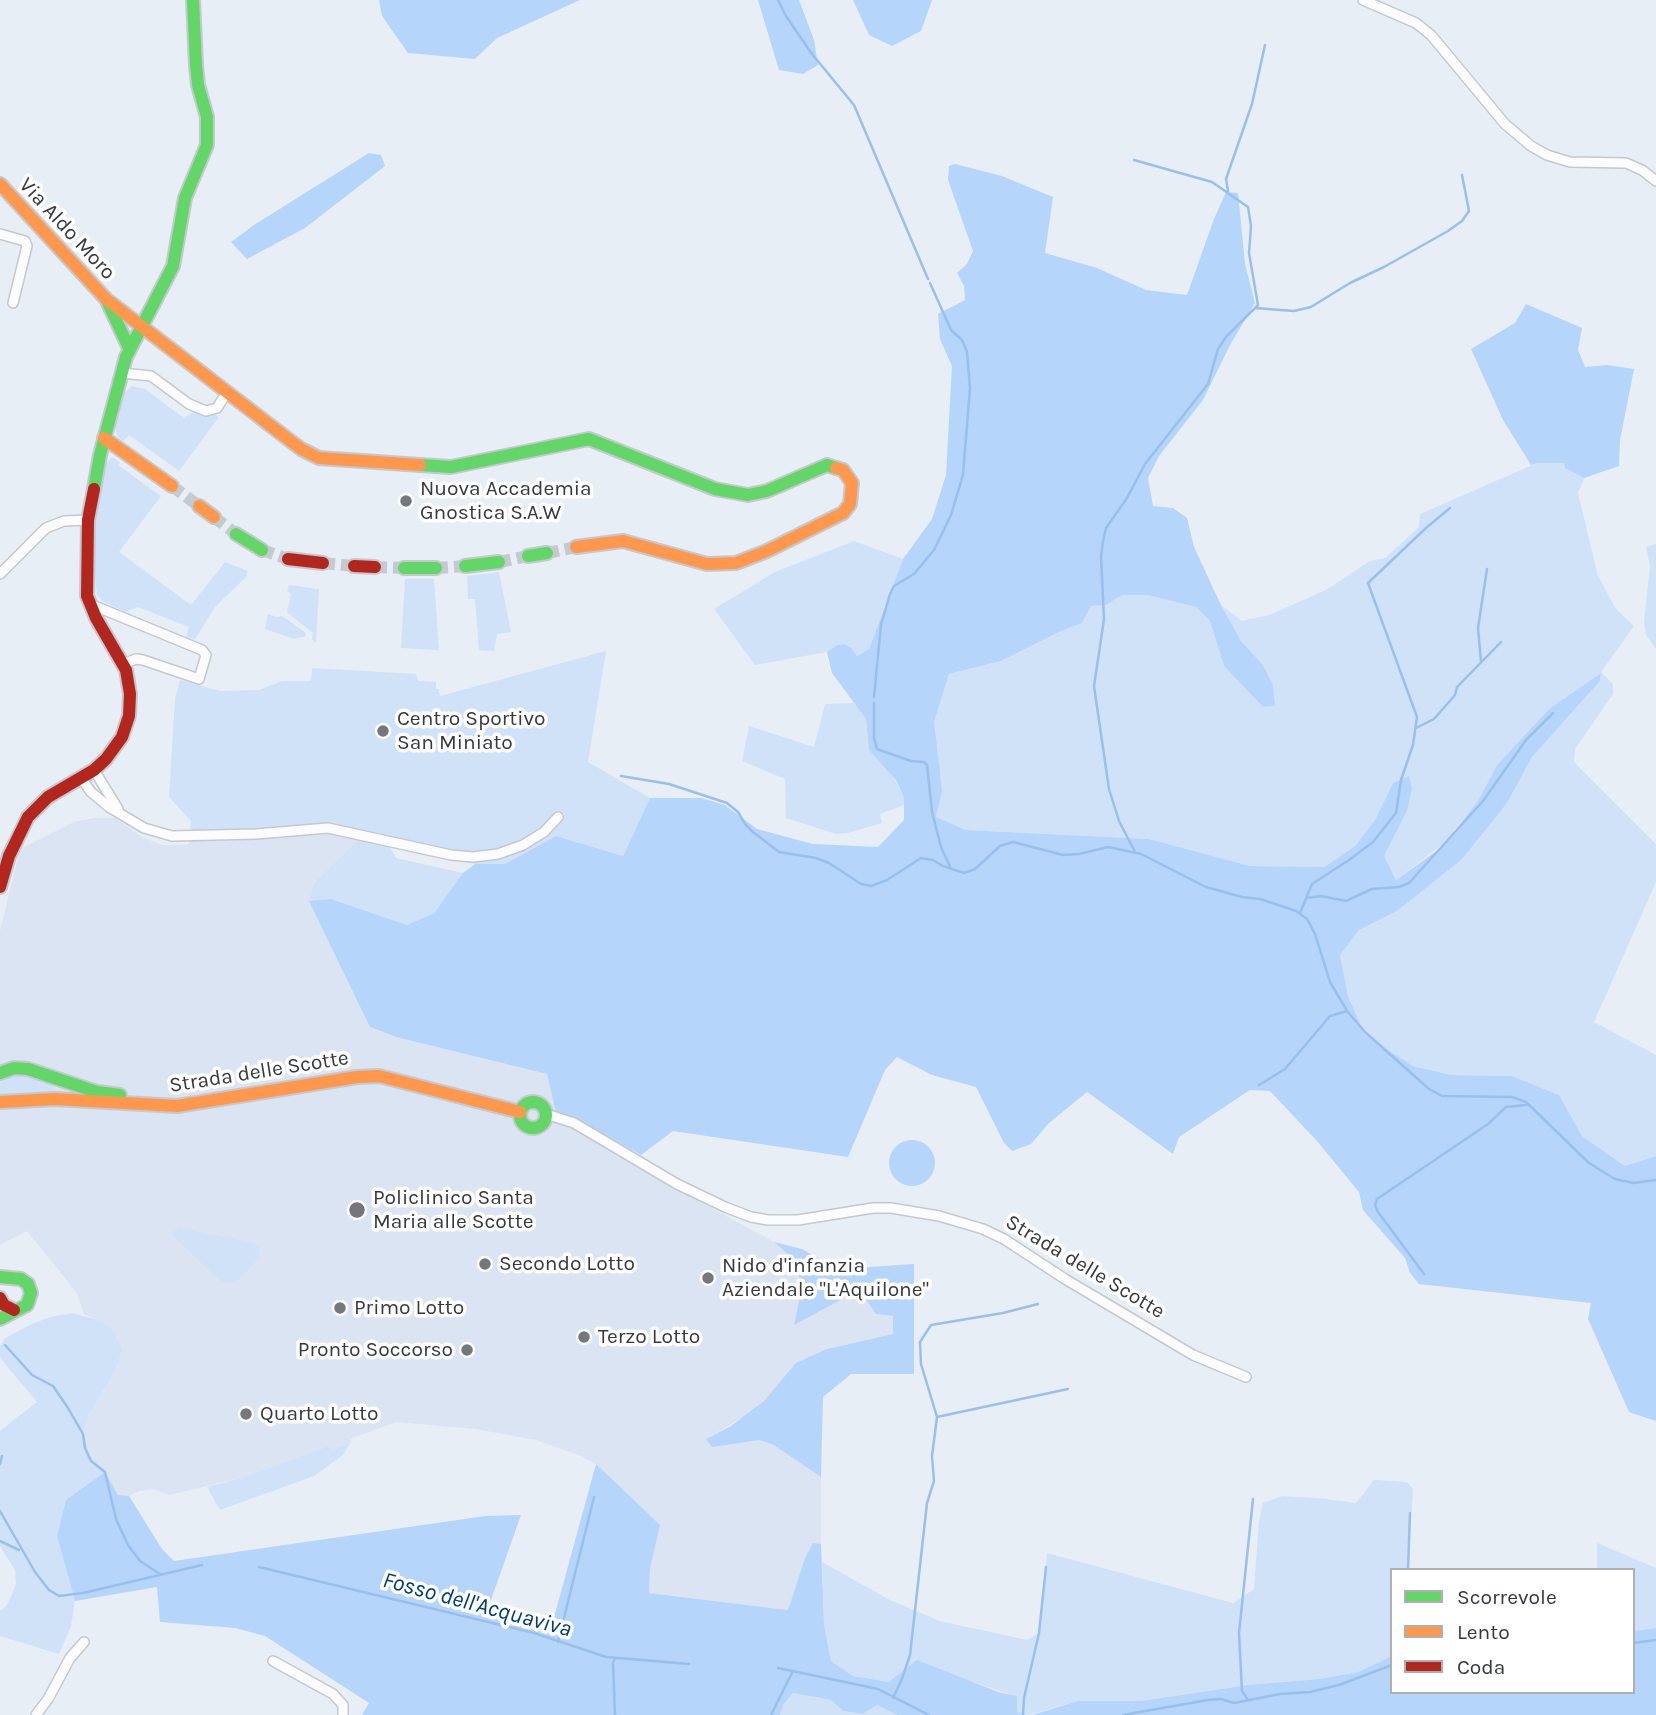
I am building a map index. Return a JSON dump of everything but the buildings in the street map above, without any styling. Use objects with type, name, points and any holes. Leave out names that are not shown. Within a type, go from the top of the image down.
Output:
[{"type":"street","points":[[0,887],[9,856],[28,817],[48,797],[94,770],[113,751],[128,721],[130,694],[123,664],[90,604],[86,583],[88,520],[104,438],[129,348],[173,266],[185,198],[206,145],[207,117],[197,75],[193,0]]},
{"type":"street","points":[[1363,0],[1406,18],[1424,29],[1505,124],[1531,146],[1562,162],[1615,162],[1635,166],[1656,181]]},
{"type":"street","name":"Via Aldo Moro","points":[[0,184],[106,299],[301,449],[323,459],[451,467],[589,439],[733,494],[748,495],[774,489],[827,465],[840,467],[851,479],[853,487],[850,504],[844,513],[736,564],[707,564],[623,541],[576,547]]},
{"type":"street","points":[[0,234],[23,240],[27,246],[13,303]]},
{"type":"street","name":"Via Aldo Moro","points":[[106,299],[129,348]]},
{"type":"street","points":[[122,373],[150,376],[202,410],[215,409],[227,392]]},
{"type":"street","points":[[104,438],[172,486]]},
{"type":"street","points":[[199,506],[214,517]]},
{"type":"street","points":[[0,574],[46,528],[64,521],[88,520]]},
{"type":"street","points":[[236,534],[262,550]]},
{"type":"street","points":[[528,556],[547,552]]},
{"type":"street","points":[[288,559],[323,563]]},
{"type":"street","points":[[465,566],[499,562]]},
{"type":"street","points":[[354,566],[375,567]]},
{"type":"street","points":[[404,568],[436,568]]},
{"type":"street","points":[[90,604],[202,650],[206,655],[199,679],[142,660],[123,664]]},
{"type":"street","points":[[102,628],[110,621],[121,618]]},
{"type":"street","points":[[94,770],[124,816]]},
{"type":"street","points":[[81,778],[99,800],[124,816],[144,828],[172,836],[268,833],[323,827],[468,857],[493,855],[514,849],[538,837],[558,817]]},
{"type":"street","points":[[0,1073],[28,1069],[102,1093],[142,1099],[153,1106]]},
{"type":"street","name":"Strada delle Scotte","points":[[0,1102],[69,1100],[153,1106],[189,1105],[357,1077],[379,1076],[520,1112]]},
{"type":"street","points":[[62,1081],[73,1094],[69,1100]]},
{"type":"street","name":"Strada delle Scotte","points":[[546,1114],[543,1124],[532,1128],[523,1123],[520,1112],[524,1105],[532,1101],[540,1103],[546,1114],[574,1123],[677,1184],[751,1217],[798,1220],[865,1209],[891,1208],[939,1216],[983,1229],[1004,1239],[1065,1279],[1193,1355],[1246,1377]]},
{"type":"street","points":[[0,1320],[27,1304],[31,1296],[30,1290],[21,1279],[5,1278],[0,1298],[4,1306],[14,1310]]},
{"type":"street","points":[[36,1715],[48,1699],[70,1658],[84,1642]]},
{"type":"street","points":[[273,1661],[333,1694],[342,1705],[343,1715]]},
{"type":"shaded area","points":[[379,0],[580,0],[497,38],[475,59],[408,53],[382,16]]},
{"type":"shaded area","points":[[758,0],[799,0],[814,40],[818,65],[803,74],[779,70]]},
{"type":"shaded area","points":[[853,0],[932,0],[921,31],[892,46],[869,35]]},
{"type":"shaded area","points":[[369,153],[381,155],[385,166],[305,228],[247,259],[231,242],[254,225]]},
{"type":"shaded area","points":[[955,164],[1002,176],[1053,197],[1045,253],[1097,268],[1146,290],[1187,295],[1226,192],[1238,193],[1245,264],[1255,303],[1230,345],[1203,400],[1159,456],[1148,478],[1153,506],[1173,508],[1187,518],[1194,547],[1221,605],[1241,641],[1263,665],[1273,685],[1275,706],[1263,707],[1224,666],[1210,621],[1196,607],[1148,595],[1122,595],[1106,605],[1091,606],[1082,623],[1001,661],[949,674],[934,722],[942,791],[936,817],[966,830],[1149,839],[1250,866],[1324,867],[1355,846],[1375,820],[1393,783],[1409,776],[1412,789],[1407,811],[1384,856],[1396,880],[1442,847],[1478,801],[1497,765],[1549,709],[1601,673],[1600,681],[1532,757],[1507,803],[1462,859],[1397,911],[1359,930],[1340,955],[1348,996],[1365,1035],[1413,1066],[1451,1075],[1512,1076],[1559,1095],[1582,1136],[1625,1166],[1656,1156],[1656,1421],[1629,1412],[1588,1319],[1591,1303],[1419,1284],[1410,1273],[1405,1258],[1363,1210],[1359,1192],[1317,1141],[1270,1091],[1250,1090],[1179,1137],[1173,1154],[1087,1092],[1049,1123],[1031,1144],[1012,1151],[1004,1143],[976,1087],[932,1075],[897,1057],[885,1070],[848,1157],[673,1131],[641,1155],[577,1119],[556,1113],[547,1074],[400,1038],[370,1027],[309,901],[331,899],[407,925],[434,913],[463,873],[475,864],[505,864],[556,836],[623,856],[650,798],[701,798],[725,805],[757,829],[813,844],[878,847],[904,820],[904,798],[896,780],[869,750],[866,719],[832,673],[827,652],[844,644],[857,656],[869,649],[903,559],[932,519],[946,475],[952,366],[940,339],[938,314],[965,300],[964,286],[957,273],[967,264],[973,251],[948,180],[949,166]]},
{"type":"shaded area","points":[[1526,304],[1582,328],[1578,350],[1585,367],[1607,365],[1634,369],[1620,440],[1619,466],[1584,478],[1565,468],[1564,463],[1531,465],[1503,420],[1471,349],[1515,323]]},
{"type":"shaded area","points":[[132,386],[145,389],[184,418],[193,412],[219,417],[179,471],[129,435],[123,441],[118,437],[115,428],[124,393]]},
{"type":"shaded area","points":[[111,458],[161,496],[119,552],[191,605],[225,562],[248,571],[246,577],[215,607],[195,639],[186,637],[189,627],[138,607],[125,612],[97,595],[93,558],[97,510],[105,464]]},
{"type":"shaded area","points":[[1537,463],[1564,463],[1565,468],[1584,478],[1578,493],[1598,576],[1616,609],[1634,626],[1601,672],[1613,684],[1613,694],[1575,749],[1574,762],[1656,844],[1656,882],[1594,1022],[1656,1055],[1656,1156],[1625,1166],[1582,1136],[1559,1095],[1512,1076],[1451,1075],[1413,1066],[1365,1036],[1348,996],[1340,955],[1359,930],[1397,911],[1507,803],[1532,757],[1600,681],[1601,673],[1549,709],[1497,765],[1478,801],[1445,842],[1396,880],[1384,856],[1407,811],[1393,783],[1375,820],[1355,846],[1324,867],[1250,866],[1149,839],[966,830],[936,817],[939,804],[934,722],[949,674],[1001,661],[1082,623],[1091,606],[1106,605],[1122,595],[1148,595],[1196,607],[1210,621],[1224,666],[1263,707],[1274,706],[1273,685],[1263,665],[1241,641],[1221,605],[1242,621],[1269,615],[1326,590],[1370,561],[1385,558],[1419,527],[1420,514]]},
{"type":"shaded area","points":[[854,541],[903,559],[869,649],[857,656],[844,644],[827,652],[755,665],[714,609],[775,572]]},
{"type":"shaded area","points":[[1656,544],[1656,649],[1646,635],[1644,622],[1650,566],[1646,547]]},
{"type":"shaded area","points":[[499,572],[511,632],[497,634],[494,651],[479,650],[475,599],[468,599],[467,576]]},
{"type":"shaded area","points":[[405,579],[434,579],[439,650],[401,648]]},
{"type":"shaded area","points":[[289,585],[319,589],[316,643],[312,639],[313,633],[287,612],[291,594],[287,591]]},
{"type":"shaded area","points":[[268,614],[282,616],[305,632],[306,636],[294,639],[265,629]]},
{"type":"shaded area","name":"Centro Sportivo San Miniato","points":[[606,651],[588,762],[650,798],[623,856],[556,836],[505,864],[475,864],[390,847],[396,858],[463,873],[434,913],[407,925],[331,899],[309,901],[315,882],[360,839],[328,833],[189,843],[191,821],[169,797],[175,699],[180,680],[220,691],[259,690],[282,681],[311,681],[312,668],[416,674],[418,681],[436,682],[440,696]]},
{"type":"shaded area","points":[[854,703],[866,719],[869,750],[891,772],[904,798],[904,805],[880,814],[882,823],[848,833],[836,834],[786,818],[785,779],[742,761],[749,726],[814,747],[825,704]]},
{"type":"shaded area","name":"Policlinico Santa Maria alle Scotte","points":[[115,818],[142,837],[162,845],[328,833],[361,840],[315,882],[400,1038],[547,1074],[556,1112],[571,1117],[574,1126],[638,1163],[636,1167],[774,1242],[789,1255],[800,1283],[795,1324],[859,1290],[876,1314],[893,1316],[893,1334],[827,1349],[750,1413],[706,1439],[759,1440],[772,1444],[821,1477],[821,1544],[813,1543],[805,1558],[788,1610],[649,1593],[650,1568],[659,1525],[596,1464],[536,1440],[476,1429],[396,1422],[350,1439],[351,1442],[330,1450],[328,1446],[245,1477],[169,1495],[154,1489],[129,1496],[118,1495],[105,1472],[89,1454],[84,1431],[88,1416],[115,1371],[121,1349],[98,1320],[84,1314],[77,1293],[27,1231],[0,1245],[0,931],[20,849],[74,822]]},
{"type":"shaded area","points":[[24,1074],[54,1083],[54,1092],[0,1095],[3,1081],[11,1076]]},
{"type":"shaded area","points":[[912,1140],[929,1146],[935,1163],[929,1180],[912,1186],[895,1180],[889,1163],[895,1146]]},
{"type":"shaded area","points":[[179,1228],[254,1243],[260,1253],[243,1277],[231,1283],[222,1282],[173,1236],[173,1232]]},
{"type":"shaded area","points":[[774,1242],[802,1249],[839,1269],[914,1264],[914,1374],[851,1374],[823,1397],[821,1477],[772,1444],[759,1440],[712,1447],[706,1439],[731,1426],[764,1401],[796,1363],[827,1349],[893,1334],[893,1316],[876,1314],[859,1290],[794,1325],[800,1296],[799,1276],[789,1255]]},
{"type":"shaded area","points":[[73,1313],[98,1320],[112,1330],[122,1349],[115,1371],[88,1416],[84,1431],[89,1454],[105,1472],[66,1500],[57,1536],[75,1601],[71,1626],[59,1654],[0,1636],[0,1611],[6,1606],[16,1584],[15,1570],[0,1546],[0,1431],[37,1402],[0,1358],[0,1346],[5,1338],[32,1324]]},
{"type":"shaded area","points":[[351,1442],[343,1455],[314,1476],[220,1510],[207,1487],[245,1477],[328,1446],[331,1450]]},
{"type":"shaded area","points":[[596,1464],[660,1525],[650,1568],[649,1593],[788,1610],[805,1558],[813,1543],[821,1544],[824,1624],[831,1661],[853,1676],[889,1682],[917,1660],[998,1692],[1017,1696],[1017,1713],[1028,1715],[897,1715],[877,1705],[863,1714],[843,1711],[831,1700],[793,1693],[784,1704],[780,1715],[362,1715],[369,1703],[265,1636],[235,1628],[160,1622],[157,1587],[75,1601],[57,1536],[66,1500],[105,1472],[118,1495],[129,1496],[162,1549],[174,1561],[485,1516],[521,1515],[486,1614],[550,1632]]},
{"type":"shaded area","points":[[1374,1480],[1407,1482],[1413,1489],[1408,1568],[1390,1568],[1390,1657],[1358,1672],[1141,1701],[1078,1701],[1028,1715],[1017,1714],[1016,1696],[960,1678],[889,1682],[853,1676],[831,1661],[824,1624],[822,1562],[890,1600],[940,1621],[1027,1640],[1039,1633],[1047,1553],[1233,1603],[1254,1589],[1259,1521],[1263,1503],[1282,1496],[1356,1503]]},
{"type":"shaded area","points":[[1597,1543],[1656,1568],[1656,1628],[1635,1631],[1635,1568],[1597,1568]]},
{"type":"shaded area","points":[[1656,1628],[1656,1715],[1032,1715],[1078,1701],[1141,1701],[1248,1685],[1320,1679],[1358,1672],[1390,1657],[1390,1694],[1635,1694],[1635,1631]]},
{"type":"shaded area","points":[[793,1693],[831,1700],[843,1711],[863,1714],[877,1705],[897,1715],[780,1715]]},
{"type":"waterway","points":[[778,0],[812,54],[854,105],[928,279]]},
{"type":"waterway","points":[[1228,191],[1226,179],[1252,104],[1265,45]]},
{"type":"waterway","points":[[1134,160],[1212,182],[1248,207],[1251,226],[1249,253],[1258,305],[1226,337],[1218,349],[1208,384],[1145,464],[1127,498],[1106,528],[1103,541],[1101,556],[1104,619],[1094,686],[1109,789],[1119,821],[1135,852]]},
{"type":"waterway","points":[[1255,308],[1294,311],[1311,307],[1448,231],[1462,221],[1469,211],[1462,175]]},
{"type":"waterway","points":[[874,697],[881,625],[890,594],[894,586],[914,574],[934,550],[951,515],[963,475],[970,388],[967,352],[962,340],[951,330],[930,283]]},
{"type":"waterway","points":[[1300,913],[1312,884],[1373,842],[1396,813],[1401,780],[1413,745],[1417,717],[1368,583],[1450,508]]},
{"type":"waterway","points":[[1481,662],[1478,628],[1487,569]]},
{"type":"waterway","points":[[1416,728],[1434,719],[1455,695],[1457,687],[1501,642]]},
{"type":"waterway","points":[[874,703],[874,738],[877,749],[927,765],[932,812],[941,847],[951,869]]},
{"type":"waterway","points":[[1307,898],[1321,896],[1346,901],[1372,889],[1399,887],[1409,883],[1483,801],[1526,740],[1553,713]]},
{"type":"waterway","points":[[621,776],[669,784],[727,803],[738,812],[753,832],[779,852],[829,863],[861,884],[871,886],[887,880],[921,858],[964,873],[975,869],[1000,846],[1013,842],[1063,855],[1108,847],[1141,854],[1206,887],[1260,899],[1296,911],[1307,919],[1315,934],[1330,982],[1347,1011],[1365,1032],[1429,1089],[1442,1096],[1512,1097],[1526,1102],[1589,1163],[1615,1179],[1633,1183],[1656,1180]]},
{"type":"waterway","points":[[1259,1085],[1285,1069],[1330,1016],[1347,1011]]},
{"type":"waterway","points":[[1424,1274],[1378,1212],[1375,1205],[1377,1199],[1488,1124],[1506,1107],[1526,1105]]},
{"type":"waterway","points":[[893,1698],[910,1655],[927,1503],[934,1481],[932,1456],[937,1417],[921,1364],[920,1342],[931,1325],[1038,1304]]},
{"type":"waterway","points":[[5,1345],[32,1375],[53,1386],[68,1408],[83,1434],[91,1461],[105,1472],[116,1519],[128,1545],[140,1561],[160,1574]]},
{"type":"waterway","points":[[937,1417],[1068,1389]]},
{"type":"waterway","name":"Fosso dell'Acquaviva","points":[[0,1464],[2,1456]]},
{"type":"waterway","points":[[558,1642],[594,1497]]},
{"type":"waterway","points":[[1248,1700],[1242,1691],[1239,1633],[1253,1499]]},
{"type":"waterway","name":"Fosso dell'Acquaviva","points":[[0,1511],[35,1572],[49,1590],[59,1596],[83,1593],[202,1565]]},
{"type":"waterway","points":[[1408,1568],[1410,1513]]},
{"type":"waterway","points":[[0,1541],[19,1550]]},
{"type":"waterway","name":"Fosso dell'Acquaviva","points":[[259,1567],[534,1633],[606,1657],[689,1664]]},
{"type":"waterway","points":[[1023,1715],[1024,1698],[1039,1633],[1046,1567]]},
{"type":"waterway","name":"Fosso dell'Acquaviva","points":[[1635,1643],[1656,1640]]},
{"type":"waterway","points":[[615,1658],[615,1715]]},
{"type":"waterway","name":"Fosso dell'Acquaviva","points":[[1123,1715],[1208,1700],[1221,1699],[1234,1703],[1280,1694],[1310,1692],[1339,1685],[1390,1666]]},
{"type":"waterway","name":"Fosso dell'Acquaviva","points":[[778,1668],[878,1689],[929,1715]]},
{"type":"waterway","points":[[771,1715],[793,1671]]},
{"type":"tunnel","points":[[172,486],[199,506]]},
{"type":"tunnel","points":[[214,517],[236,534]]},
{"type":"tunnel","points":[[547,553],[576,547]]},
{"type":"tunnel","points":[[262,550],[288,559]]},
{"type":"tunnel","points":[[499,562],[528,556]]},
{"type":"tunnel","points":[[323,563],[354,566]]},
{"type":"tunnel","points":[[436,568],[465,566]]},
{"type":"tunnel","points":[[375,567],[404,568]]},
{"type":"traffic: fast","points":[[94,489],[100,455],[126,357],[173,266],[185,198],[207,145],[207,117],[198,85],[196,65],[193,0]]},
{"type":"traffic: fast","points":[[108,303],[129,348]]},
{"type":"traffic: fast","points":[[420,465],[451,467],[589,439],[715,489],[748,495],[767,491],[827,465],[836,468]]},
{"type":"traffic: fast","points":[[236,534],[262,550]]},
{"type":"traffic: fast","points":[[528,556],[547,553]]},
{"type":"traffic: fast","points":[[465,566],[499,562]]},
{"type":"traffic: fast","points":[[404,568],[436,568]]},
{"type":"traffic: fast","points":[[0,1073],[14,1068],[28,1069],[97,1092],[120,1095]]},
{"type":"traffic: fast","points":[[533,1102],[542,1106],[546,1115],[542,1124],[533,1128],[524,1124],[520,1115],[524,1106],[533,1102]]},
{"type":"traffic: fast","points":[[0,1277],[21,1279],[28,1284],[31,1293],[27,1305],[0,1319]]},
{"type":"traffic: slow","points":[[0,184],[106,299],[301,449],[319,458],[420,465]]},
{"type":"traffic: slow","points":[[104,438],[172,486]]},
{"type":"traffic: slow","points":[[576,547],[623,541],[707,564],[736,563],[767,551],[843,513],[850,504],[852,483],[843,470],[836,468]]},
{"type":"traffic: slow","points":[[199,506],[214,517]]},
{"type":"traffic: slow","points":[[0,1102],[55,1099],[177,1106],[357,1077],[379,1076],[520,1112]]},
{"type":"traffic: jam","points":[[0,887],[9,856],[28,817],[48,797],[94,770],[106,759],[122,737],[129,716],[130,694],[126,670],[96,618],[87,596],[88,520],[94,489]]},
{"type":"traffic: jam","points":[[288,559],[323,563]]},
{"type":"traffic: jam","points":[[354,566],[375,567]]},
{"type":"traffic: jam","points":[[0,1298],[4,1305],[14,1310]]},
{"type":"place","name":"Nuova Accademia Gnostica S.A.W","points":[[406,501]]},
{"type":"place","name":"Centro Sportivo San Miniato","points":[[383,731]]},
{"type":"place","name":"Policlinico Santa Maria alle Scotte","points":[[357,1210]]},
{"type":"place","name":"Secondo Lotto","points":[[485,1264]]},
{"type":"place","name":"Nido d'infanzia Aziendale \"L'Aquilone\"","points":[[708,1278]]},
{"type":"place","name":"Primo Lotto","points":[[340,1308]]},
{"type":"place","name":"Terzo Lotto","points":[[584,1337]]},
{"type":"place","name":"Pronto Soccorso","points":[[467,1350]]},
{"type":"place","name":"Quarto Lotto","points":[[246,1414]]}]
